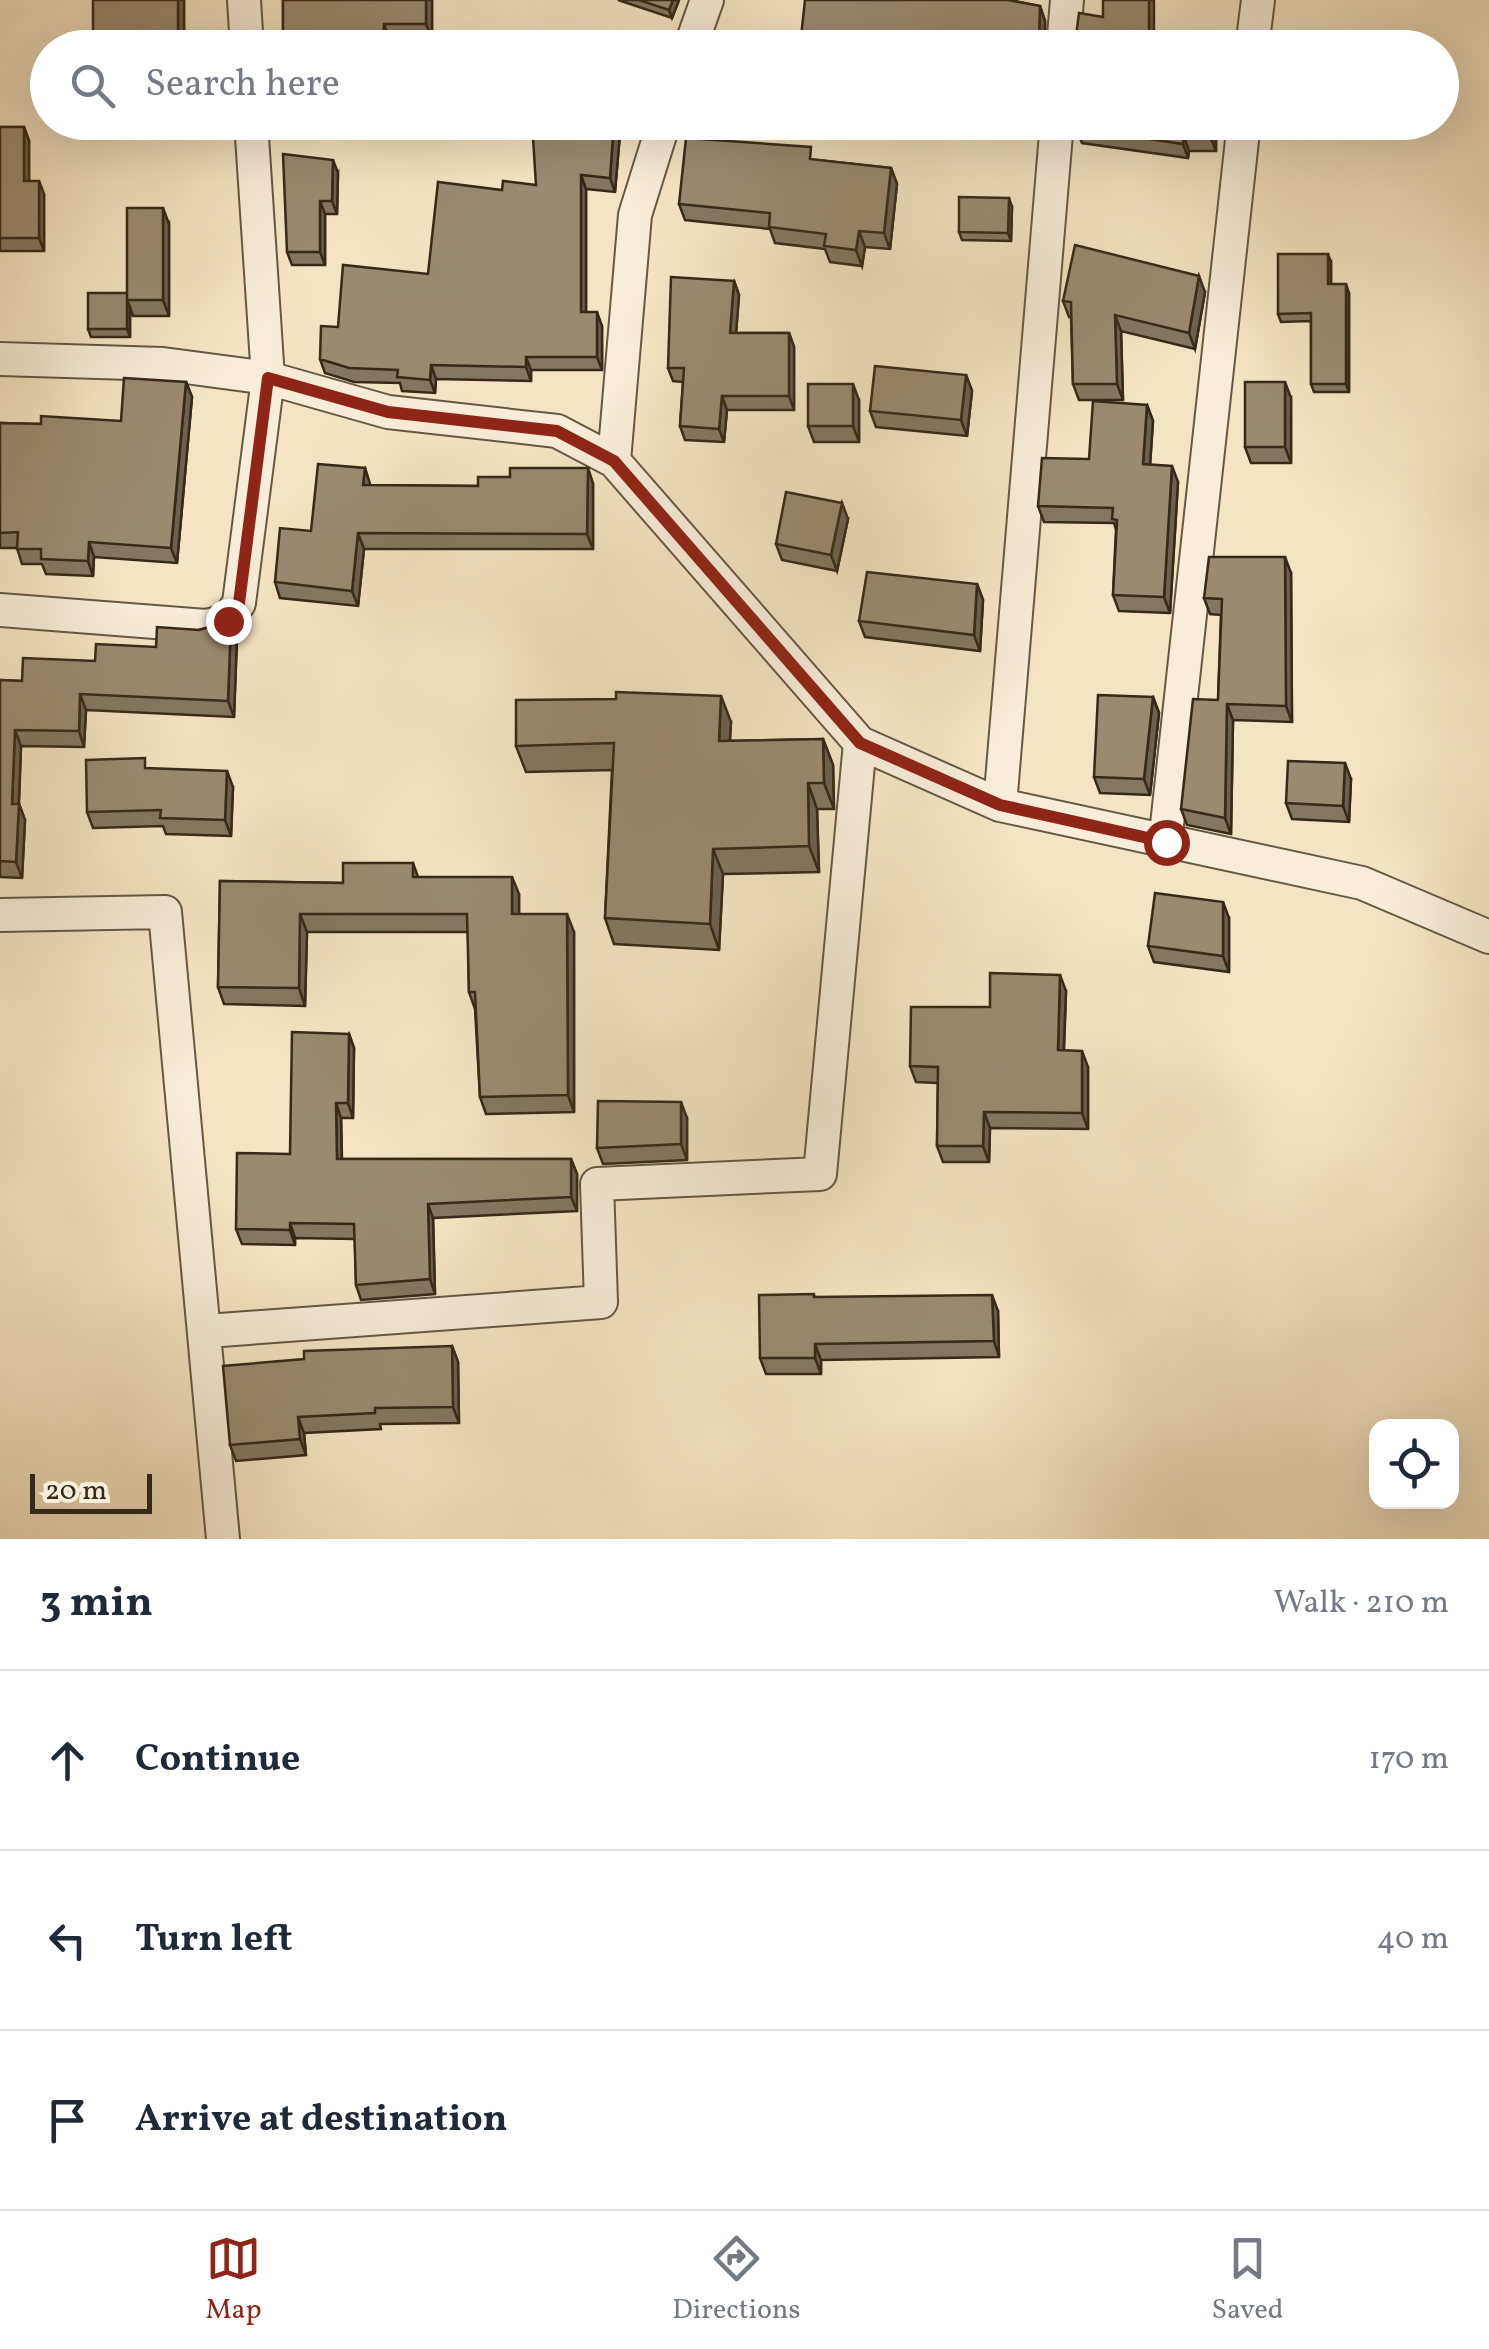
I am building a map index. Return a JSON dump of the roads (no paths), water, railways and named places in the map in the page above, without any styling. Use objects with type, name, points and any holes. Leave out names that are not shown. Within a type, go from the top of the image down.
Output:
[{"type":"street","points":[[244,0],[246,30]]},
{"type":"street","points":[[696,30],[706,0]]},
{"type":"street","points":[[1064,30],[1067,0]]},
{"type":"street","points":[[1254,30],[1258,0]]},
{"type":"street","points":[[0,610],[206,626],[228,621],[239,603],[268,378],[252,140]]},
{"type":"street","points":[[614,461],[636,215],[659,140]]},
{"type":"street","points":[[1000,805],[1055,140]]},
{"type":"street","points":[[1166,842],[1242,140]]},
{"type":"street","points":[[0,359],[163,364],[268,378],[388,412],[557,431],[614,461],[860,743],[1000,805],[1362,882],[1489,937]]},
{"type":"street","points":[[207,1331],[601,1302],[597,1184],[820,1174],[860,743]]},
{"type":"street","points":[[0,915],[165,912],[207,1331],[223,1539]]}]
